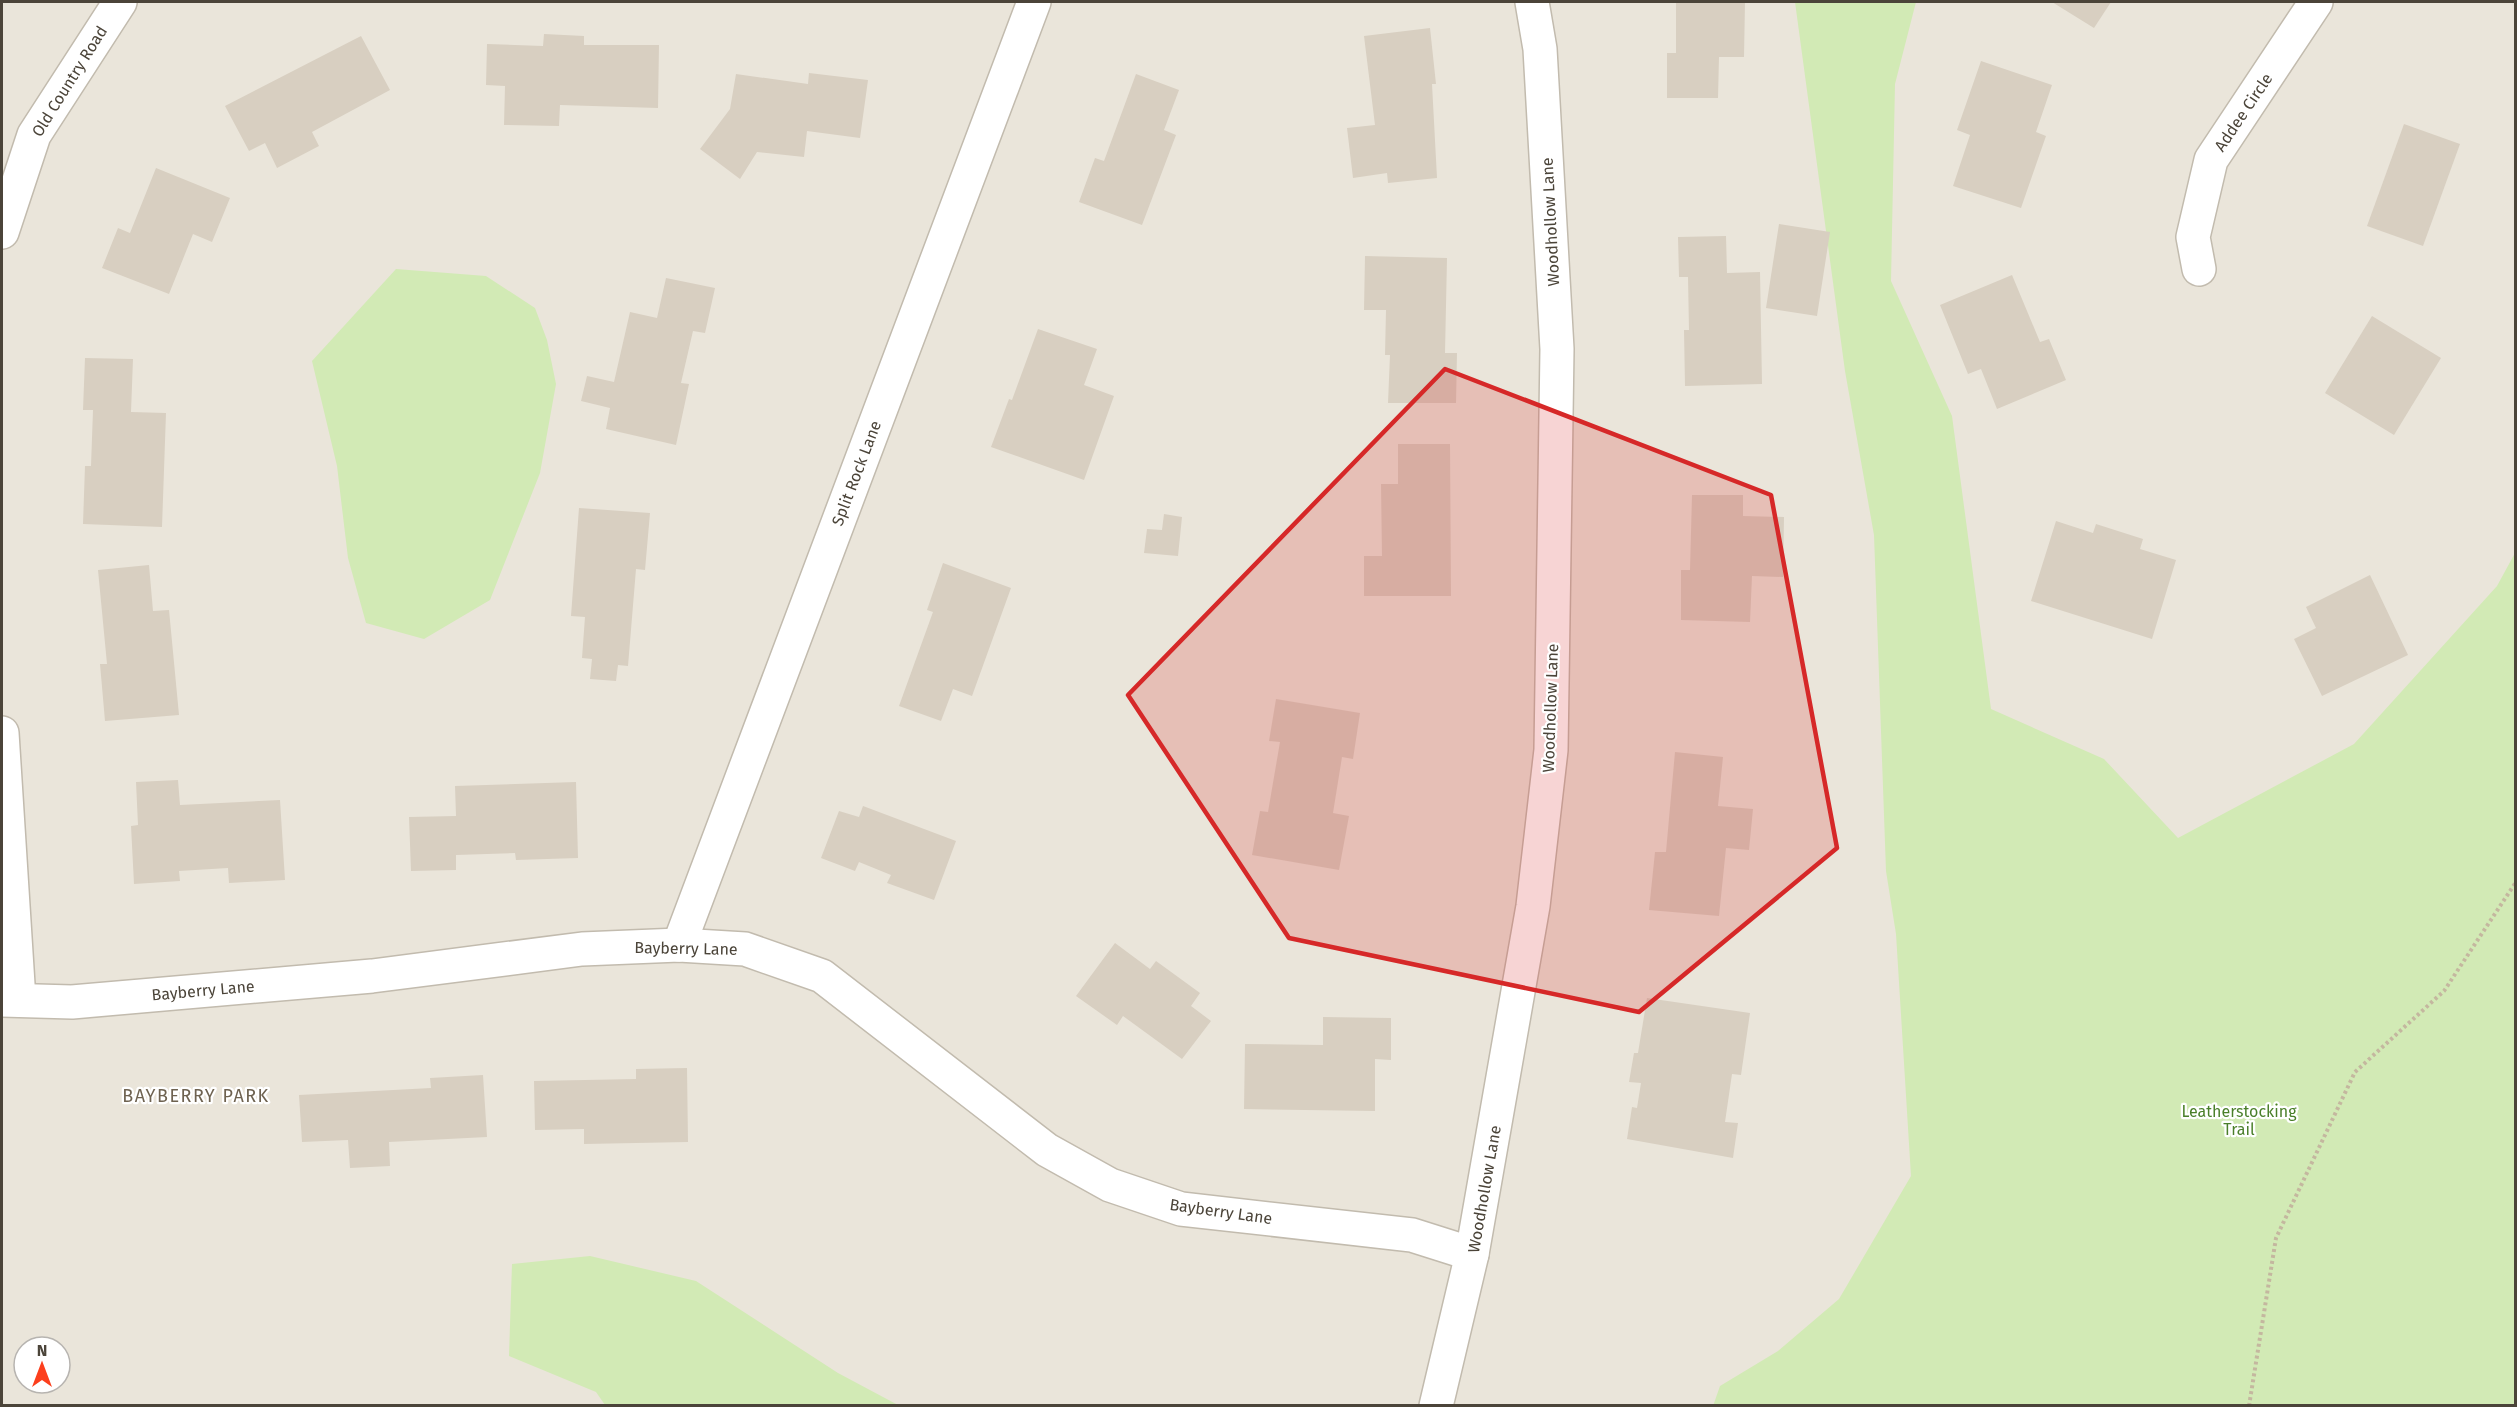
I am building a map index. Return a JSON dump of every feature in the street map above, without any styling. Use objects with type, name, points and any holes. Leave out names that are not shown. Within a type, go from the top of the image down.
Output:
[{"type":"street","name":"Old Country Road","points":[[2,232],[34,135],[120,2]]},
{"type":"street","name":"Split Rock Lane","points":[[679,945],[1034,2]]},
{"type":"street","name":"Woodhollow Lane","points":[[1436,1406],[1472,1254],[1533,906],[1551,750],[1557,349],[1540,49],[1533,2]]},
{"type":"street","name":"Addee Circle","points":[[2199,268],[2193,237],[2211,160],[2316,2]]},
{"type":"street","points":[[2,733],[10,1000]]},
{"type":"street","name":"Bayberry Lane","points":[[10,1000],[72,1002],[372,976],[582,949],[679,945],[746,949],[822,976],[1047,1150],[1110,1185],[1181,1209],[1412,1235],[1472,1254]]},
{"type":"path","points":[[2249,1406],[2276,1238],[2355,1072],[2444,991],[2516,882]]},
{"type":"highlighted area","points":[[1445,369],[1771,495],[1837,848],[1639,1012],[1289,938],[1128,695]]},
{"type":"shaded area","points":[[2,2],[2515,2],[2515,656],[1921,1260],[1741,1406],[2,1406]]},
{"type":"green space","name":"Leatherstocking Trail","points":[[1795,2],[1916,2],[1895,84],[1891,281],[1952,416],[1991,709],[2104,759],[2178,838],[2354,744],[2497,586],[2515,553],[2515,1405],[1713,1406],[1720,1386],[1778,1351],[1839,1299],[1911,1176],[1896,934],[1886,871],[1874,535],[1845,371]]},
{"type":"green space","points":[[396,269],[486,276],[535,308],[547,340],[556,384],[540,473],[490,600],[424,639],[366,623],[348,558],[337,466],[312,361]]},
{"type":"green space","points":[[590,1256],[696,1281],[838,1373],[898,1405],[605,1405],[596,1392],[509,1356],[512,1264]]},
{"type":"building","points":[[1676,2],[1745,2],[1744,57],[1719,57],[1718,98],[1667,98],[1667,53],[1676,53]]},
{"type":"building","points":[[2052,2],[2111,2],[2094,28]]},
{"type":"building","points":[[1430,28],[1436,84],[1432,84],[1437,178],[1388,183],[1387,173],[1353,178],[1347,128],[1375,125],[1364,36]]},
{"type":"building","points":[[544,34],[584,36],[584,45],[659,45],[658,108],[560,105],[559,126],[504,125],[505,86],[486,85],[487,44],[543,46]]},
{"type":"building","points":[[361,36],[390,90],[312,132],[319,146],[277,168],[265,143],[249,151],[225,106]]},
{"type":"building","points":[[1981,61],[2052,85],[2036,132],[2046,136],[2021,208],[1953,186],[1970,135],[1957,130]]},
{"type":"building","points":[[809,73],[868,80],[860,138],[807,131],[804,157],[757,152],[740,179],[700,149],[730,109],[736,74],[808,84]]},
{"type":"building","points":[[1136,74],[1179,90],[1164,130],[1176,135],[1142,225],[1079,202],[1095,158],[1104,161]]},
{"type":"building","points":[[2404,124],[2460,144],[2423,246],[2367,226]]},
{"type":"building","points":[[156,168],[230,198],[212,242],[193,234],[169,294],[102,268],[118,228],[130,233]]},
{"type":"building","points":[[1779,224],[1830,232],[1817,316],[1766,308]]},
{"type":"building","points":[[1726,236],[1727,273],[1760,272],[1762,384],[1685,386],[1684,330],[1689,330],[1688,277],[1679,277],[1678,237]]},
{"type":"building","points":[[1365,256],[1447,258],[1445,353],[1457,353],[1456,403],[1388,403],[1390,355],[1385,355],[1386,310],[1364,310]]},
{"type":"building","points":[[2012,275],[2040,342],[2049,339],[2066,380],[1997,409],[1981,369],[1968,374],[1940,305]]},
{"type":"building","points":[[666,278],[715,288],[705,333],[693,331],[681,383],[689,384],[676,445],[606,429],[610,408],[581,401],[587,376],[614,382],[630,312],[657,318]]},
{"type":"building","points":[[2372,316],[2441,358],[2394,435],[2325,393]]},
{"type":"building","points":[[1038,329],[1097,349],[1084,385],[1114,396],[1084,480],[991,447],[1009,399],[1012,400]]},
{"type":"building","points":[[85,358],[133,359],[131,412],[166,413],[162,527],[83,524],[85,466],[91,466],[93,410],[83,410]]},
{"type":"building","points":[[1398,444],[1450,444],[1451,596],[1364,596],[1364,556],[1382,556],[1381,484],[1398,484]]},
{"type":"building","points":[[1692,495],[1743,495],[1743,516],[1784,517],[1783,577],[1752,576],[1750,622],[1681,620],[1681,570],[1690,570]]},
{"type":"building","points":[[579,508],[650,513],[645,570],[636,569],[628,666],[618,665],[616,681],[590,679],[592,659],[582,658],[585,617],[571,616]]},
{"type":"building","points":[[1164,514],[1182,517],[1178,556],[1144,553],[1147,529],[1162,530]]},
{"type":"building","points":[[2056,521],[2093,533],[2096,524],[2143,539],[2140,549],[2176,560],[2152,639],[2031,601]]},
{"type":"building","points":[[943,563],[1011,588],[972,696],[953,689],[941,721],[899,706],[933,612],[927,610]]},
{"type":"building","points":[[149,565],[153,611],[169,610],[179,715],[105,721],[100,664],[107,664],[98,570]]},
{"type":"building","points":[[2370,575],[2408,655],[2322,696],[2294,639],[2316,628],[2306,607]]},
{"type":"building","points":[[1276,699],[1360,713],[1353,759],[1342,757],[1333,813],[1349,816],[1339,870],[1252,855],[1260,811],[1268,812],[1280,742],[1269,741]]},
{"type":"building","points":[[1675,752],[1723,757],[1718,806],[1753,809],[1749,850],[1726,848],[1719,916],[1649,910],[1655,852],[1666,852]]},
{"type":"building","points":[[178,780],[180,805],[280,800],[285,880],[229,883],[228,868],[179,871],[180,881],[134,884],[131,826],[138,825],[136,782]]},
{"type":"building","points":[[576,782],[578,858],[516,860],[515,853],[456,855],[456,870],[411,871],[409,817],[456,816],[455,786]]},
{"type":"building","points":[[863,806],[956,841],[934,900],[887,883],[891,875],[859,862],[855,871],[821,858],[839,811],[859,817]]},
{"type":"building","points":[[1115,943],[1150,969],[1156,961],[1200,993],[1191,1006],[1211,1021],[1182,1059],[1123,1016],[1117,1025],[1076,996]]},
{"type":"building","points":[[1647,998],[1750,1013],[1741,1075],[1732,1074],[1725,1122],[1738,1123],[1733,1158],[1627,1139],[1632,1107],[1637,1108],[1641,1083],[1629,1082],[1634,1053],[1638,1053]]},
{"type":"building","points":[[1323,1017],[1391,1018],[1391,1060],[1375,1059],[1375,1111],[1244,1109],[1245,1044],[1323,1045]]},
{"type":"building","points":[[687,1068],[688,1142],[584,1144],[584,1129],[535,1130],[534,1081],[636,1079],[636,1069]]},
{"type":"building","points":[[483,1075],[487,1137],[389,1142],[390,1166],[350,1168],[348,1140],[302,1142],[299,1095],[431,1088],[430,1078]]},
{"type":"district","name":"BAYBERRY PARK","points":[[196,1096]]}]
